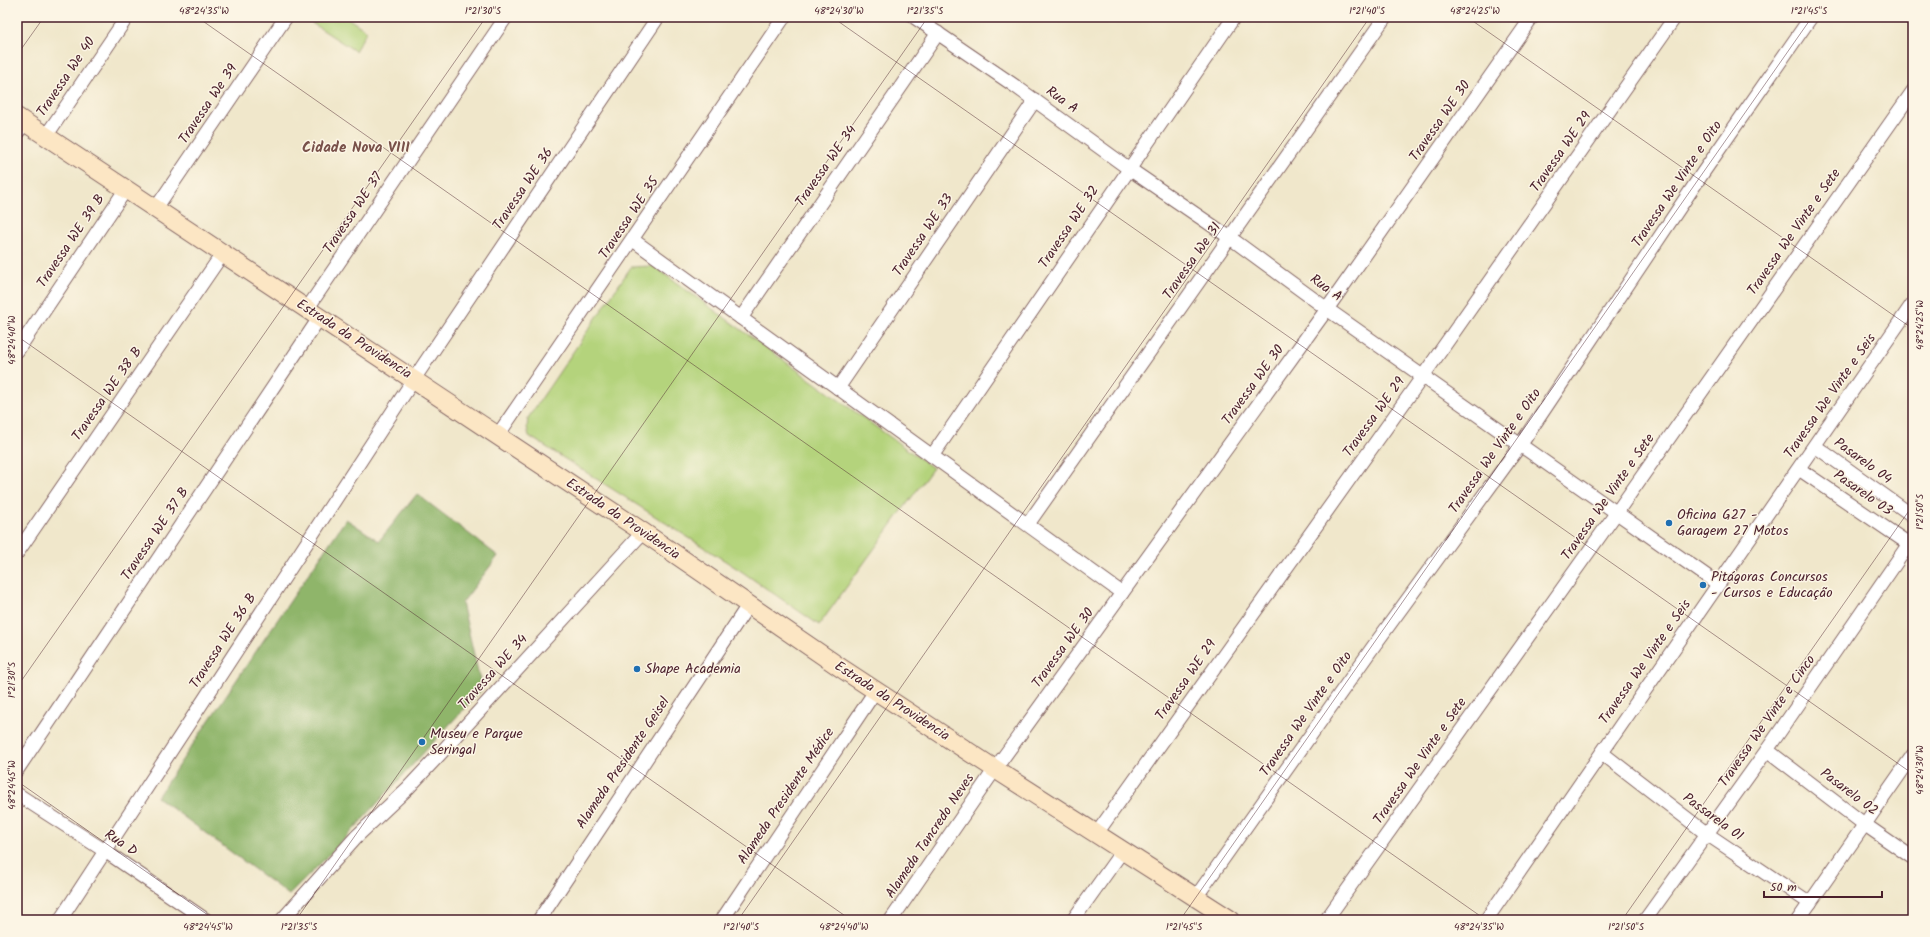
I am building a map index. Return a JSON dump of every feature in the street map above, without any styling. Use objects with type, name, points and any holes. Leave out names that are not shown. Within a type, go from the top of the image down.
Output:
[{"type":"main road","name":"Estrada da Providencia","points":[[20,124],[46,136],[156,208],[498,435],[995,769],[1231,920]]},
{"type":"street","name":"Travessa We 40","points":[[46,136],[127,17]]},
{"type":"street","name":"Travessa We 39","points":[[156,208],[286,17]]},
{"type":"street","name":"Travessa WE 37","points":[[314,313],[506,17]]},
{"type":"street","name":"Travessa WE 36","points":[[414,379],[658,17]]},
{"type":"street","name":"Travessa WE 35","points":[[498,435],[633,240],[784,17]]},
{"type":"street","name":"Rua A","points":[[914,17],[1035,100],[1128,168],[1229,237],[1327,309],[1718,584]]},
{"type":"street","name":"Travessa WE 32","points":[[932,456],[1128,168],[1234,17]]},
{"type":"street","name":"Travessa We 31","points":[[1028,524],[1385,17]]},
{"type":"street","name":"Travessa WE 30","points":[[995,769],[1327,309],[1532,17]]},
{"type":"street","name":"Travessa WE 29","points":[[1097,834],[1423,376],[1675,17]]},
{"type":"street","name":"Travessa We Vinte e Oito","points":[[1196,897],[1373,647],[1521,444],[1702,174],[1811,17]]},
{"type":"street","name":"Travessa WE 34","points":[[741,318],[938,33]]},
{"type":"street","name":"Travessa We Vinte e Sete","points":[[1326,920],[1617,512],[1913,91]]},
{"type":"street","name":"Travessa WE 33","points":[[838,388],[1035,100]]},
{"type":"street","name":"Travessa WE 39 B","points":[[17,351],[126,189]]},
{"type":"street","points":[[633,240],[1122,593]]},
{"type":"street","name":"Travessa WE 38 B","points":[[17,553],[223,253]]},
{"type":"street","name":"Travessa We Vinte e Seis","points":[[1486,920],[1913,303]]},
{"type":"street","name":"Travessa WE 37 B","points":[[17,770],[314,313]]},
{"type":"street","name":"Travessa WE 36 B","points":[[60,920],[414,379]]},
{"type":"street","name":"Pasarelo 04","points":[[1815,446],[1913,516]]},
{"type":"street","name":"Pasarelo 03","points":[[1799,468],[1911,541]]},
{"type":"street","name":"Travessa WE 34","points":[[282,920],[356,837],[418,777],[643,532]]},
{"type":"street","name":"Travessa We Vinte e Cinco","points":[[1645,920],[1767,750],[1911,541]]},
{"type":"street","name":"Alameda Presidente Geisel","points":[[538,920],[749,604]]},
{"type":"street","name":"Alameda Presidente Médice","points":[[722,920],[876,690]]},
{"type":"street","name":"Pasarelo 02","points":[[1767,750],[1864,824],[1913,858]]},
{"type":"street","name":"Passarela 01","points":[[1602,753],[1707,834],[1810,903]]},
{"type":"street","points":[[1798,920],[1913,755]]},
{"type":"street","name":"Alameda Tancredo Neves","points":[[891,920],[995,769]]},
{"type":"street","name":"Rua D","points":[[17,794],[105,851],[206,920]]},
{"type":"street","points":[[1073,920],[1123,850]]},
{"type":"green space","points":[[316,17],[346,17],[367,31],[355,51],[312,23]]},
{"type":"green space","points":[[653,266],[933,468],[819,625],[741,571],[529,436],[527,427],[528,418],[631,267]]},
{"type":"green space","points":[[417,494],[498,556],[462,603],[482,689],[341,843],[289,895],[157,797],[346,519],[379,541]]},
{"type":"place","name":"Oficina G27 - Garagem 27 Motos","points":[[1669,523]]},
{"type":"place","name":"Pitágoras Concursos - Cursos e Educação","points":[[1703,585]]},
{"type":"place","name":"Shape Academia","points":[[637,669]]},
{"type":"place","name":"Museu e Parque Seringal","points":[[422,742]]},
{"type":"district","name":"Cidade Nova VIII","points":[[356,148]]}]
